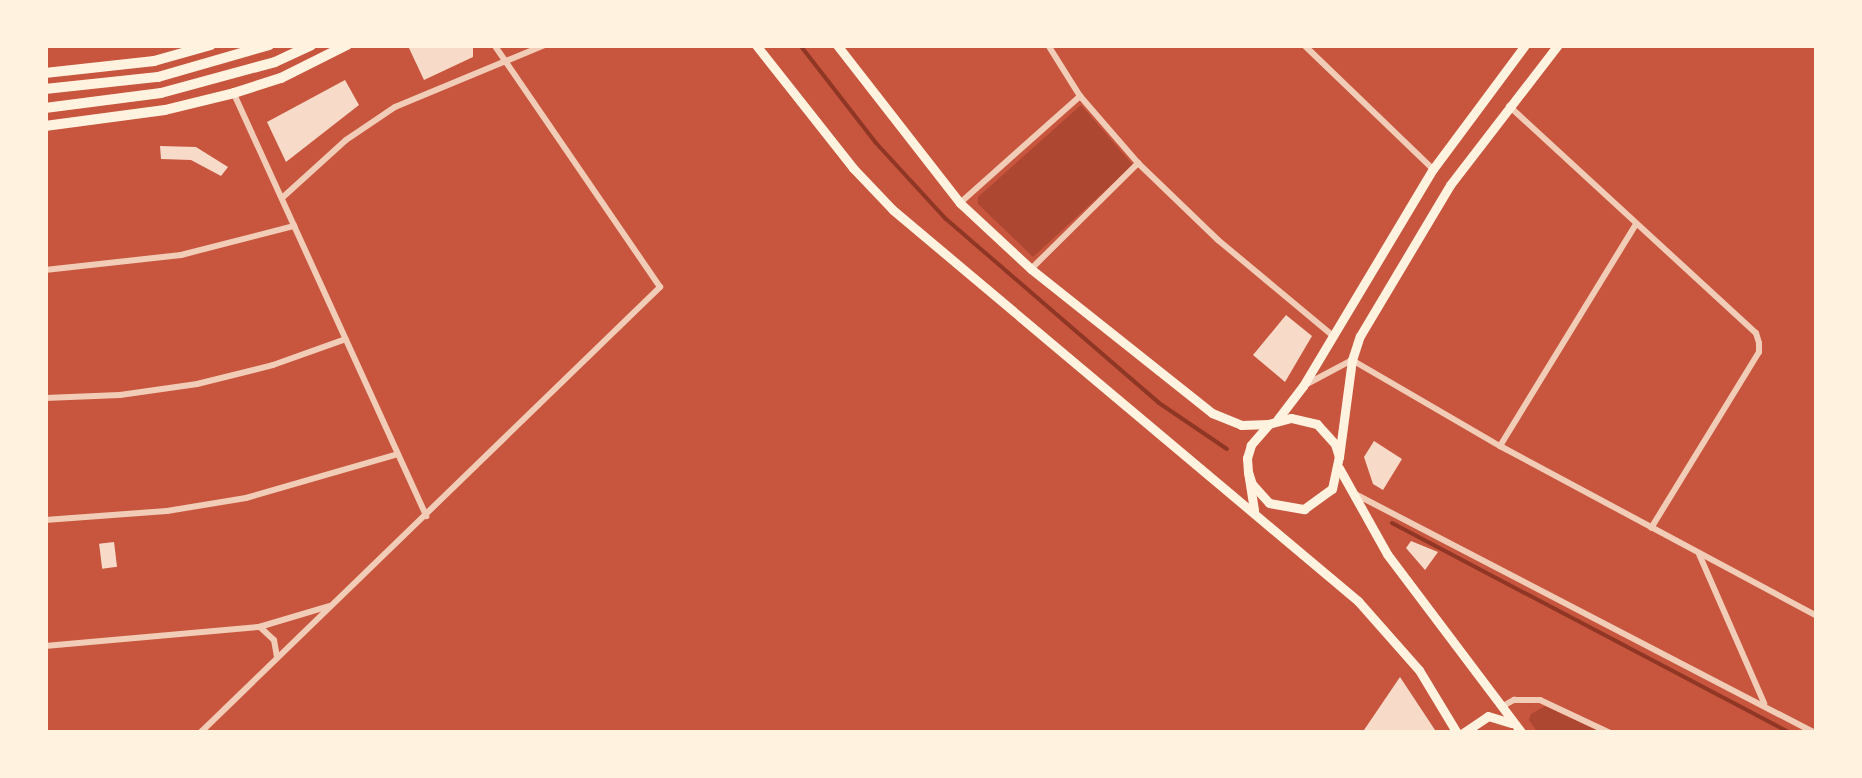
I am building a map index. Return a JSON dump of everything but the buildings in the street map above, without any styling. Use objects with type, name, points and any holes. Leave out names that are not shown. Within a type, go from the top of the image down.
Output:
[{"type":"main road","points":[[45,73],[154,61],[211,45]]},
{"type":"main road","points":[[45,89],[158,77],[270,45]]},
{"type":"main road","points":[[45,108],[162,93],[274,62],[311,45]]},
{"type":"main road","points":[[45,126],[114,118],[234,93],[281,78],[346,45]]},
{"type":"main road","points":[[756,45],[853,168],[893,210],[1358,602],[1391,637],[1460,733],[1488,716],[1520,730]]},
{"type":"main road","points":[[837,45],[960,203],[1031,269],[1212,413],[1252,427],[1304,419],[1317,424],[1335,444],[1352,492],[1387,554],[1520,730]]},
{"type":"main road","points":[[1254,511],[1248,472],[1251,445],[1303,386],[1433,170],[1526,45]]},
{"type":"main road","points":[[1254,511],[1293,510],[1324,498],[1339,462],[1352,360],[1360,336],[1450,184],[1558,45]]},
{"type":"main road","points":[[1248,472],[1269,503],[1293,510]]},
{"type":"street","points":[[200,733],[660,286],[494,45]]},
{"type":"street","points":[[282,198],[346,140],[394,107],[544,45]]},
{"type":"street","points":[[1048,45],[1080,96],[1138,163],[1218,240],[1331,334]]},
{"type":"street","points":[[1304,45],[1433,170]]},
{"type":"street","points":[[234,93],[426,516]]},
{"type":"street","points":[[960,203],[1080,96]]},
{"type":"street","points":[[1509,106],[1756,333],[1759,352],[1652,528]]},
{"type":"street","points":[[1031,269],[1138,163]]},
{"type":"street","points":[[1500,446],[1636,224]]},
{"type":"street","points":[[45,270],[180,256],[294,226]]},
{"type":"street","points":[[45,398],[120,395],[197,384],[274,365],[346,340]]},
{"type":"street","points":[[1303,386],[1352,360],[1500,446],[1817,616]]},
{"type":"street","points":[[45,520],[166,512],[246,498],[398,454]]},
{"type":"street","points":[[1352,492],[1815,733]]},
{"type":"street","points":[[1700,554],[1764,704]]},
{"type":"street","points":[[45,646],[259,627],[335,605]]},
{"type":"street","points":[[259,627],[274,640],[277,659]]},
{"type":"street","points":[[1503,706],[1526,698],[1540,700],[1610,733]]},
{"type":"shaded area","points":[[1081,105],[1133,165],[1033,257],[978,204],[978,197]]},
{"type":"shaded area","points":[[1545,706],[1603,733],[1538,733],[1529,720],[1531,714]]},
{"type":"waterway","points":[[800,45],[876,143],[946,219],[1159,403],[1227,449]]},
{"type":"waterway","points":[[1392,523],[1790,733]]}]
